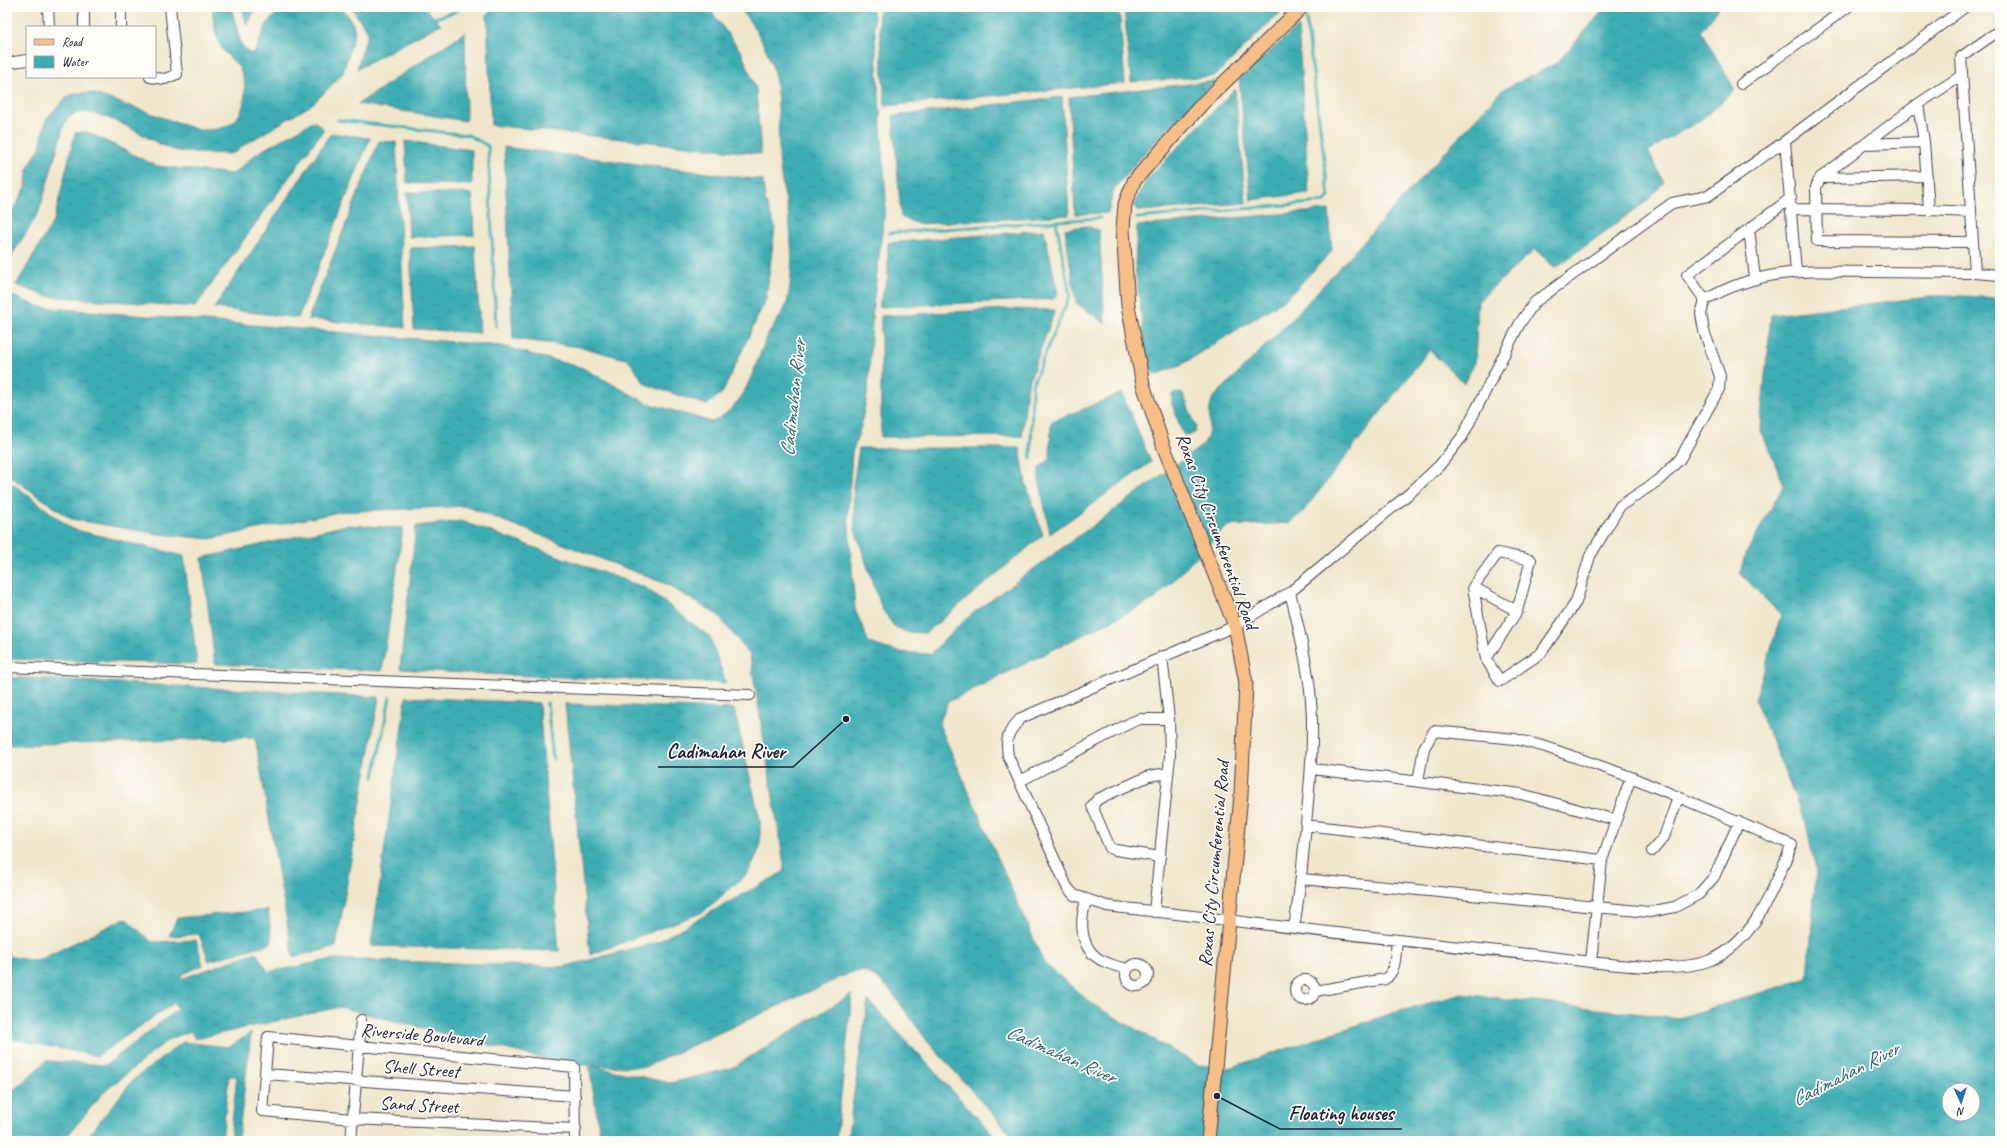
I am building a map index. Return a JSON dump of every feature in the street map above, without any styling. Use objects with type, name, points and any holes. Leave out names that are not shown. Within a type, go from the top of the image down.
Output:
[{"type":"main road","name":"Roxas City Circumferential Road","points":[[1208,1141],[1241,795],[1246,683],[1235,626],[1163,445],[1143,384],[1128,306],[1123,229],[1125,204],[1134,181],[1163,146],[1202,104],[1302,7]]},
{"type":"street","points":[[48,7],[49,26]]},
{"type":"street","points":[[84,7],[84,26]]},
{"type":"street","points":[[121,7],[121,26]]},
{"type":"street","points":[[156,78],[165,79],[177,74],[170,7]]},
{"type":"street","points":[[1741,84],[1848,7]]},
{"type":"street","points":[[1418,781],[1424,748],[1434,731],[1515,739],[1546,747],[1631,777],[1792,846],[1761,913],[1745,935],[1711,960],[1687,965],[1650,967],[1591,961],[1397,941],[1228,919],[1107,906],[1091,902],[1087,899],[1074,895],[1067,887],[1008,756],[1008,734],[1021,718],[1162,656],[1235,626],[1290,592],[1404,498],[1439,466],[1462,437],[1520,323],[1535,302],[1672,203],[1708,196],[1786,141],[1965,7]]},
{"type":"street","points":[[1975,273],[1961,76],[1961,57],[2000,30]]},
{"type":"street","points":[[7,63],[26,60]]},
{"type":"street","points":[[1961,76],[1918,104],[1820,178],[1816,187],[1817,241],[1972,242]]},
{"type":"street","points":[[1918,104],[1924,142],[1929,210]]},
{"type":"street","points":[[1786,141],[1796,271]]},
{"type":"street","points":[[1865,144],[1924,142]]},
{"type":"street","points":[[1820,178],[1927,176]]},
{"type":"street","points":[[1705,300],[1687,275],[1791,198]]},
{"type":"street","points":[[1792,209],[1817,208],[1970,212]]},
{"type":"street","points":[[1749,229],[1756,278]]},
{"type":"street","points":[[1486,659],[1517,611],[1531,560],[1498,553],[1473,587],[1486,659],[1500,681],[1542,653],[1576,602],[1590,556],[1620,506],[1659,480],[1680,459],[1719,389],[1720,376],[1704,331],[1701,314],[1705,300],[1722,289],[1756,278],[1796,271],[1975,273],[2000,275]]},
{"type":"street","points":[[1473,587],[1517,611]]},
{"type":"street","points":[[1290,592],[1303,648],[1310,691],[1312,769],[1302,879],[1294,927]]},
{"type":"street","points":[[1154,912],[1168,773],[1169,719],[1162,656]]},
{"type":"street","points":[[7,667],[750,695]]},
{"type":"street","points":[[1020,780],[1130,723],[1140,719],[1169,719]]},
{"type":"street","points":[[1312,769],[1521,794],[1616,820]]},
{"type":"street","points":[[1160,858],[1110,848],[1092,806],[1098,799],[1149,776],[1168,773]]},
{"type":"street","points":[[1591,961],[1602,860],[1631,777]]},
{"type":"street","points":[[1652,851],[1664,837],[1678,798]]},
{"type":"street","points":[[1302,879],[1649,912],[1675,907],[1699,894],[1714,877],[1739,822]]},
{"type":"street","points":[[1306,825],[1602,860]]},
{"type":"street","points":[[1087,899],[1082,913],[1081,924],[1087,945],[1102,961],[1127,970]]},
{"type":"street","points":[[1315,991],[1385,979],[1391,975],[1393,970],[1397,941]]},
{"type":"street","points":[[351,1141],[362,1020]]},
{"type":"street","name":"Riverside Boulevard","points":[[265,1074],[268,1037],[574,1067],[574,1096]]},
{"type":"street","name":"Shell Street","points":[[265,1074],[356,1082],[574,1096]]},
{"type":"street","name":"Sand Street","points":[[265,1074],[262,1111],[353,1119],[576,1129]]},
{"type":"street","points":[[574,1096],[576,1129],[575,1141]]},
{"type":"water","points":[[306,6],[342,7],[353,24],[355,31],[343,73],[317,100],[308,107],[244,145],[236,152],[229,154],[177,151],[160,144],[114,120],[84,112],[72,115],[64,125],[38,214],[7,263],[7,220],[26,187],[27,170],[40,147],[46,119],[67,97],[77,93],[92,93],[199,130],[212,130],[224,127],[232,123],[237,118],[241,112],[245,98],[243,75],[235,62],[223,50],[217,39],[212,7],[231,7],[241,44],[249,53],[252,53],[256,50],[267,24],[280,12]]},
{"type":"water","points":[[242,7],[256,7],[247,26]]},
{"type":"water","points":[[351,7],[424,7],[441,24],[357,69],[368,32]]},
{"type":"water","points":[[497,7],[708,7],[742,53],[756,89],[761,154],[491,125],[487,14]]},
{"type":"water","points":[[739,7],[873,7],[886,200],[873,305],[868,390],[861,426],[852,453],[848,513],[855,609],[869,643],[898,652],[930,654],[969,616],[1203,445],[1207,439],[1210,410],[1213,398],[1295,316],[1502,90],[1557,63],[1606,7],[1719,7],[1701,31],[1735,90],[1702,119],[1648,151],[1664,182],[1647,201],[1555,268],[1535,249],[1478,301],[1475,363],[1464,383],[1429,350],[1302,513],[1289,523],[1228,526],[1155,599],[948,702],[939,724],[1044,963],[1092,1004],[1198,1065],[1229,1068],[1393,1013],[1462,994],[1679,1018],[1808,978],[1816,870],[1806,824],[1755,700],[1781,615],[1740,573],[1745,555],[1784,485],[1760,428],[1771,315],[1946,295],[2000,298],[2000,1141],[1017,1141],[928,1042],[890,990],[876,977],[862,971],[850,973],[645,1067],[592,1066],[670,1083],[732,1068],[852,994],[836,1141],[601,1141],[589,1065],[568,1065],[340,1007],[195,1039],[191,1031],[169,1039],[103,1093],[63,1141],[7,1141],[7,1096],[46,1061],[106,1065],[178,1009],[174,1003],[97,1056],[7,1038],[7,956],[37,961],[125,918],[152,942],[196,940],[203,965],[181,975],[181,979],[256,952],[268,972],[334,959],[563,967],[657,942],[785,871],[750,655],[718,615],[666,584],[465,506],[339,512],[210,539],[159,534],[71,519],[7,474],[7,294],[40,307],[501,346],[583,368],[647,403],[712,422],[724,415],[742,396],[769,333],[785,309],[790,289],[791,248],[789,218],[780,170],[776,85],[769,55],[755,30]]},
{"type":"water","points":[[878,7],[1119,7],[1125,83],[885,106]]},
{"type":"water","points":[[1124,7],[1286,7],[1215,76],[1131,82]]},
{"type":"water","points":[[1298,26],[1309,193],[1251,200],[1239,79]]},
{"type":"water","points":[[465,32],[466,121],[358,104]]},
{"type":"water","points":[[1216,81],[1149,148],[1114,189],[1108,213],[1075,214],[1069,97]]},
{"type":"water","points":[[1235,89],[1246,203],[1140,211],[1133,206],[1147,179]]},
{"type":"water","points":[[1062,97],[1069,215],[918,224],[901,217],[893,116]]},
{"type":"water","points":[[314,121],[324,129],[195,307],[46,296],[16,285],[54,220],[75,133],[87,132],[157,166],[233,174],[256,154]]},
{"type":"water","points":[[331,133],[370,138],[298,318],[214,308]]},
{"type":"water","points":[[379,141],[396,142],[405,328],[308,319]]},
{"type":"water","points":[[405,141],[472,150],[472,185],[407,183]]},
{"type":"water","points":[[504,147],[763,180],[765,200],[775,227],[766,299],[723,392],[707,405],[645,384],[629,360],[581,347],[513,339]]},
{"type":"water","points":[[407,192],[472,194],[474,235],[409,237]]},
{"type":"water","points":[[1329,210],[1332,251],[1287,298],[1183,364],[1155,375],[1148,368],[1135,265],[1137,226]]},
{"type":"water","points":[[1086,226],[1099,230],[1105,323],[1076,303],[1065,229]]},
{"type":"water","points":[[1044,230],[1058,294],[1054,299],[878,307],[888,277],[888,243]]},
{"type":"water","points":[[475,246],[480,333],[414,329],[410,248]]},
{"type":"water","points":[[1006,309],[1055,310],[1027,387],[1022,436],[881,437],[881,316]]},
{"type":"water","points":[[1176,392],[1183,394],[1196,426],[1195,432],[1189,436],[1183,434],[1172,404],[1172,394]]},
{"type":"water","points":[[1122,393],[1151,462],[1050,534],[1039,479],[1039,468],[1050,459],[1051,422]]},
{"type":"water","points":[[859,448],[1020,448],[1026,484],[1043,535],[926,633],[906,632],[894,626],[882,609],[855,530],[853,487]]},
{"type":"water","points":[[7,481],[20,489],[72,529],[184,556],[197,664],[7,659]]},
{"type":"water","points":[[461,521],[646,588],[710,637],[726,683],[478,674],[400,669],[416,526]]},
{"type":"water","points":[[347,525],[403,528],[382,671],[215,664],[202,558]]},
{"type":"water","points":[[7,677],[379,697],[336,947],[293,957],[255,738],[7,745]]},
{"type":"water","points":[[406,697],[539,703],[559,951],[371,946]]},
{"type":"water","points":[[565,704],[734,709],[760,820],[760,848],[748,873],[703,912],[590,955]]},
{"type":"water","points":[[268,910],[272,943],[209,961],[199,934],[169,936],[177,918]]},
{"type":"water","points":[[868,1000],[999,1141],[847,1141]]},
{"type":"water","points":[[251,1033],[238,1141],[230,1141],[237,1076],[229,1076],[222,1141],[84,1141],[133,1080],[183,1042],[229,1047]]},
{"type":"waterway","points":[[435,18],[454,12],[462,7]]},
{"type":"waterway","points":[[1137,218],[1324,202],[1329,197],[1306,19]]},
{"type":"waterway","points":[[338,120],[468,135],[488,146],[496,326]]},
{"type":"waterway","points":[[889,233],[1100,218]]},
{"type":"waterway","points":[[1031,458],[1032,385],[1070,295],[1056,221]]},
{"type":"waterway","points":[[374,777],[390,697]]},
{"type":"waterway","points":[[547,703],[553,759]]},
{"type":"place","name":"Cadimahan River","points":[[846,719]]},
{"type":"place","name":"Floating houses","points":[[1217,1096]]}]
